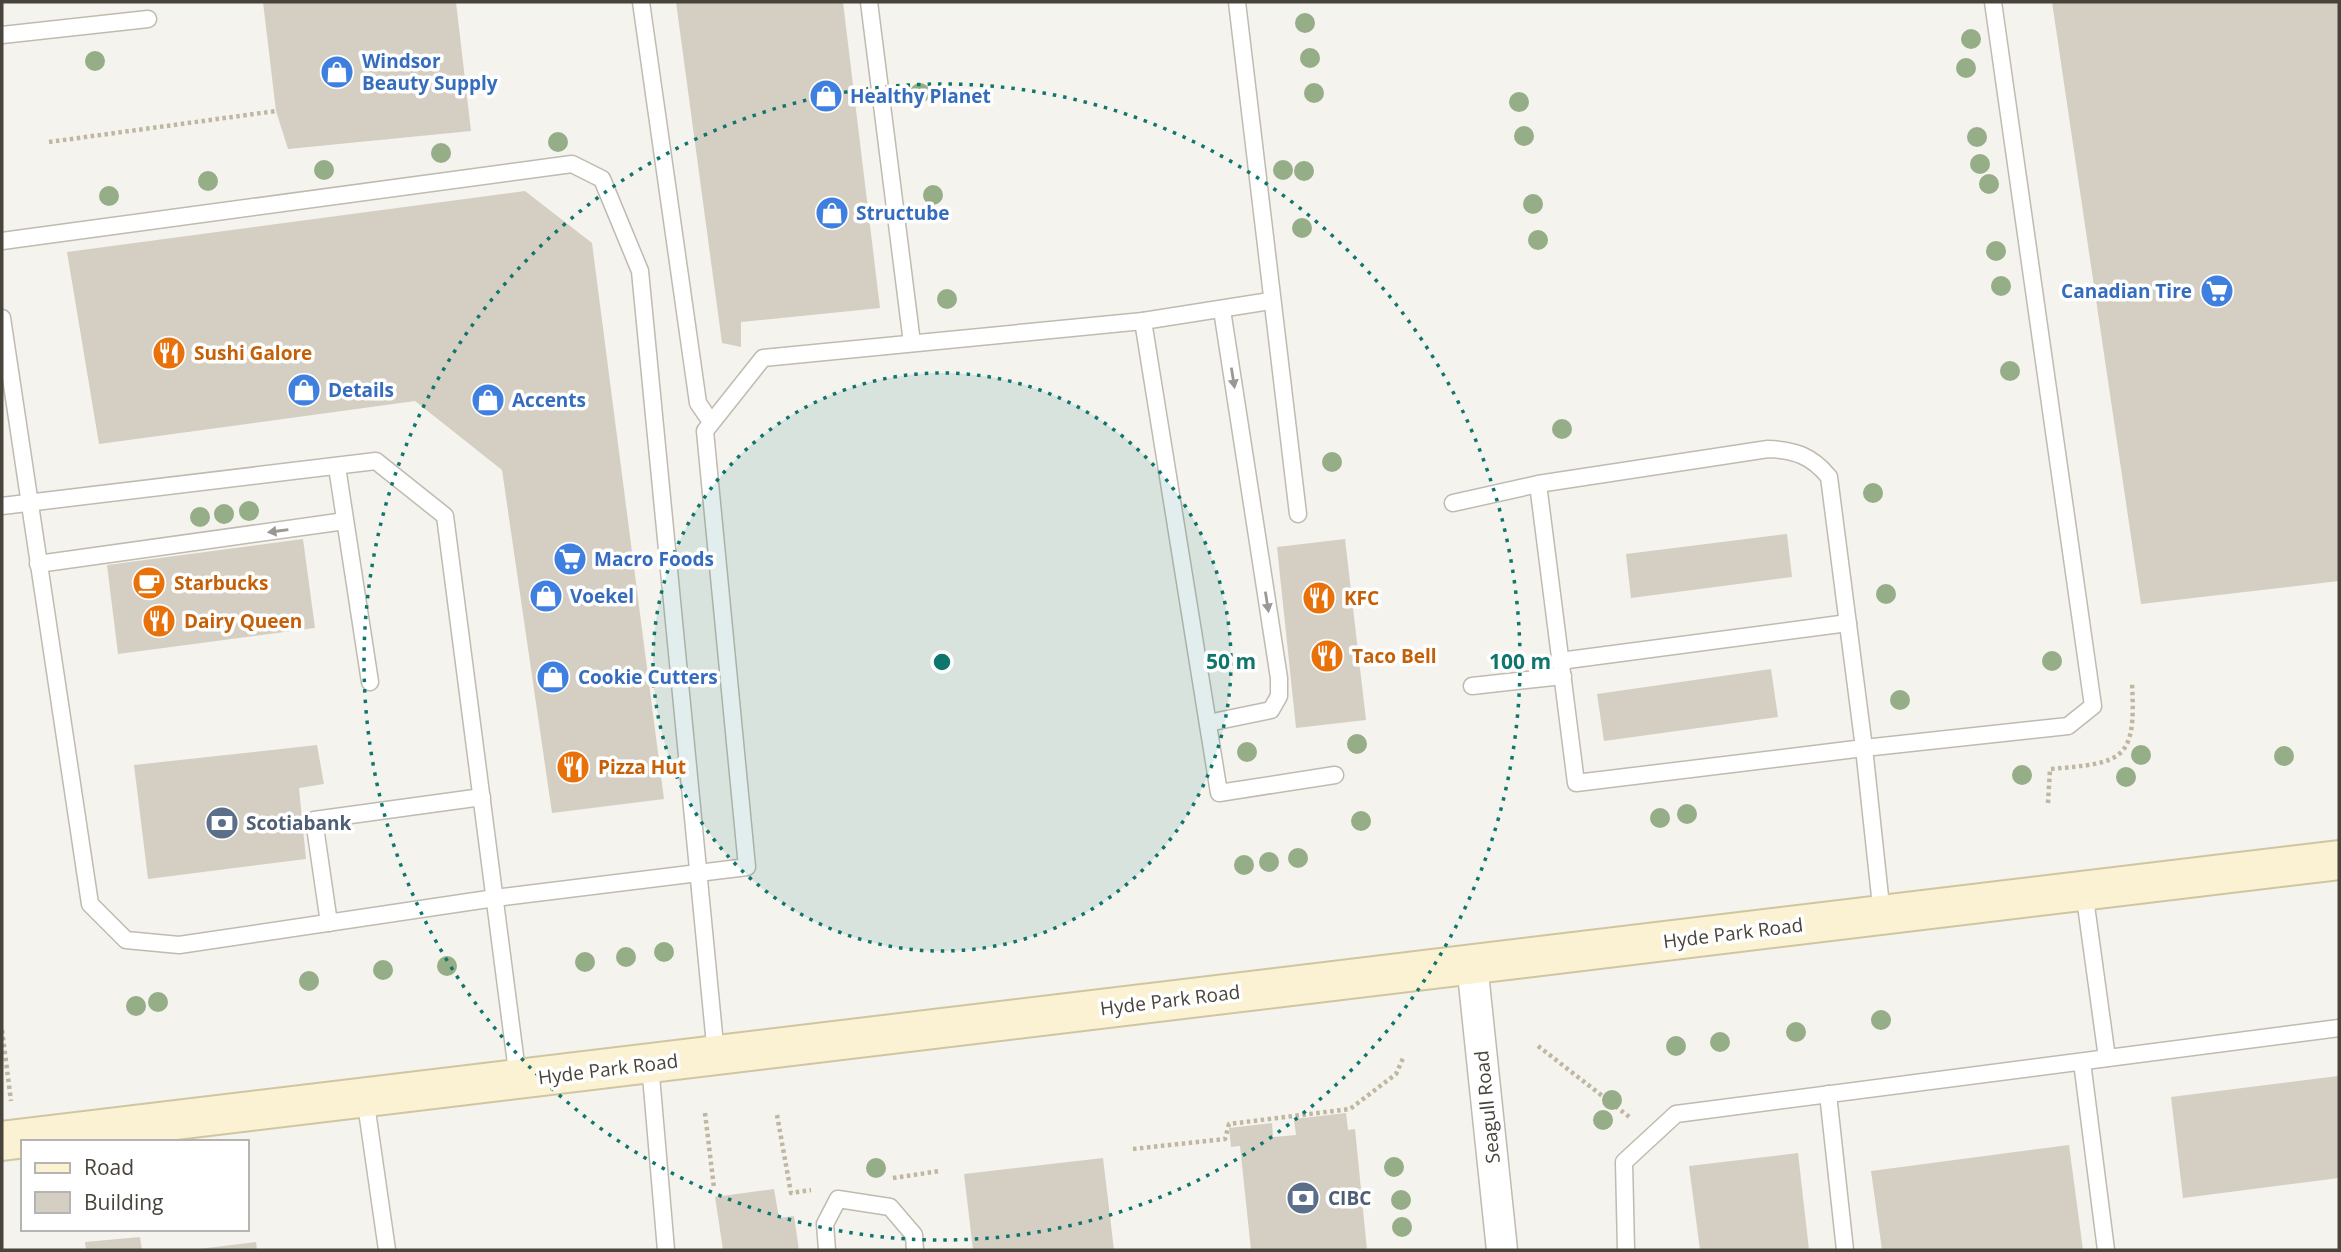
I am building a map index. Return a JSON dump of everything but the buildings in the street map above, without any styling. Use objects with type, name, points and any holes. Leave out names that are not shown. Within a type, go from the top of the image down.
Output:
[{"type":"main road","name":"Hyde Park Road","points":[[9,1140],[2339,860]]},
{"type":"street","name":"Seagull Road","points":[[1472,964],[1502,1250]]},
{"type":"lane","points":[[641,2],[698,403],[711,422]]},
{"type":"lane","points":[[869,2],[912,343]]},
{"type":"lane","points":[[1237,2],[1262,202],[1270,301],[1298,514]]},
{"type":"lane","points":[[1538,484],[1576,783],[2068,726],[2093,706],[1993,2]]},
{"type":"lane","points":[[2,35],[148,19]]},
{"type":"lane","points":[[2,241],[572,163],[602,179],[640,271],[716,1055]]},
{"type":"lane","points":[[2,318],[90,904],[126,940],[179,944],[495,898],[747,867],[705,431],[763,358],[1143,321],[1270,301]]},
{"type":"lane","points":[[1208,723],[1271,710],[1279,696],[1279,678],[1222,310]]},
{"type":"lane","points":[[1143,321],[1219,793],[1335,775]]},
{"type":"lane","points":[[1453,503],[1538,484],[1768,449],[1793,450],[1818,463],[1829,477],[1864,748],[1882,915]]},
{"type":"lane","points":[[2,506],[376,461],[445,516],[519,1079]]},
{"type":"lane","points":[[337,467],[370,682]]},
{"type":"lane","points":[[38,564],[345,521]]},
{"type":"lane","points":[[1472,685],[1848,623]]},
{"type":"lane","points":[[328,923],[314,820],[482,797]]},
{"type":"lane","points":[[2084,891],[2107,1058]]},
{"type":"lane","points":[[1626,1250],[1624,1161],[1676,1114],[2339,1028]]},
{"type":"lane","points":[[2082,1062],[2106,1250]]},
{"type":"lane","points":[[650,1064],[666,1250]]},
{"type":"lane","points":[[1828,1094],[1845,1250]]},
{"type":"lane","points":[[365,1097],[387,1250]]},
{"type":"lane","points":[[827,1250],[825,1224],[838,1199],[890,1207],[914,1235],[915,1250]]},
{"type":"path","points":[[49,142],[276,111]]},
{"type":"path","points":[[2048,803],[2050,769],[2112,760],[2127,747],[2134,726],[2132,683]]},
{"type":"path","points":[[2,1030],[9,1140]]},
{"type":"path","points":[[1538,1046],[1652,1135]]},
{"type":"path","points":[[1133,1149],[1225,1139],[1229,1124],[1350,1109],[1396,1074],[1405,1056]]},
{"type":"path","points":[[705,1113],[714,1188]]},
{"type":"place","name":"Windsor Beauty Supply","points":[[337,72]]},
{"type":"place","name":"Healthy Planet","points":[[826,96]]},
{"type":"place","name":"Structube","points":[[832,213]]},
{"type":"place","name":"Canadian Tire","points":[[2217,291]]},
{"type":"place","name":"Sushi Galore","points":[[169,353]]},
{"type":"place","name":"Details","points":[[304,390]]},
{"type":"place","name":"Accents","points":[[488,400]]},
{"type":"place","name":"Macro Foods","points":[[570,559]]},
{"type":"place","name":"Starbucks","points":[[149,583]]},
{"type":"place","name":"Voekel","points":[[546,596]]},
{"type":"place","name":"KFC","points":[[1319,598]]},
{"type":"place","name":"Dairy Queen","points":[[159,621]]},
{"type":"place","name":"Taco Bell","points":[[1327,656]]},
{"type":"place","name":"Cookie Cutters","points":[[553,677]]},
{"type":"place","name":"Pizza Hut","points":[[573,767]]},
{"type":"place","name":"Scotiabank","points":[[222,823]]},
{"type":"place","name":"CIBC","points":[[1303,1198]]}]
